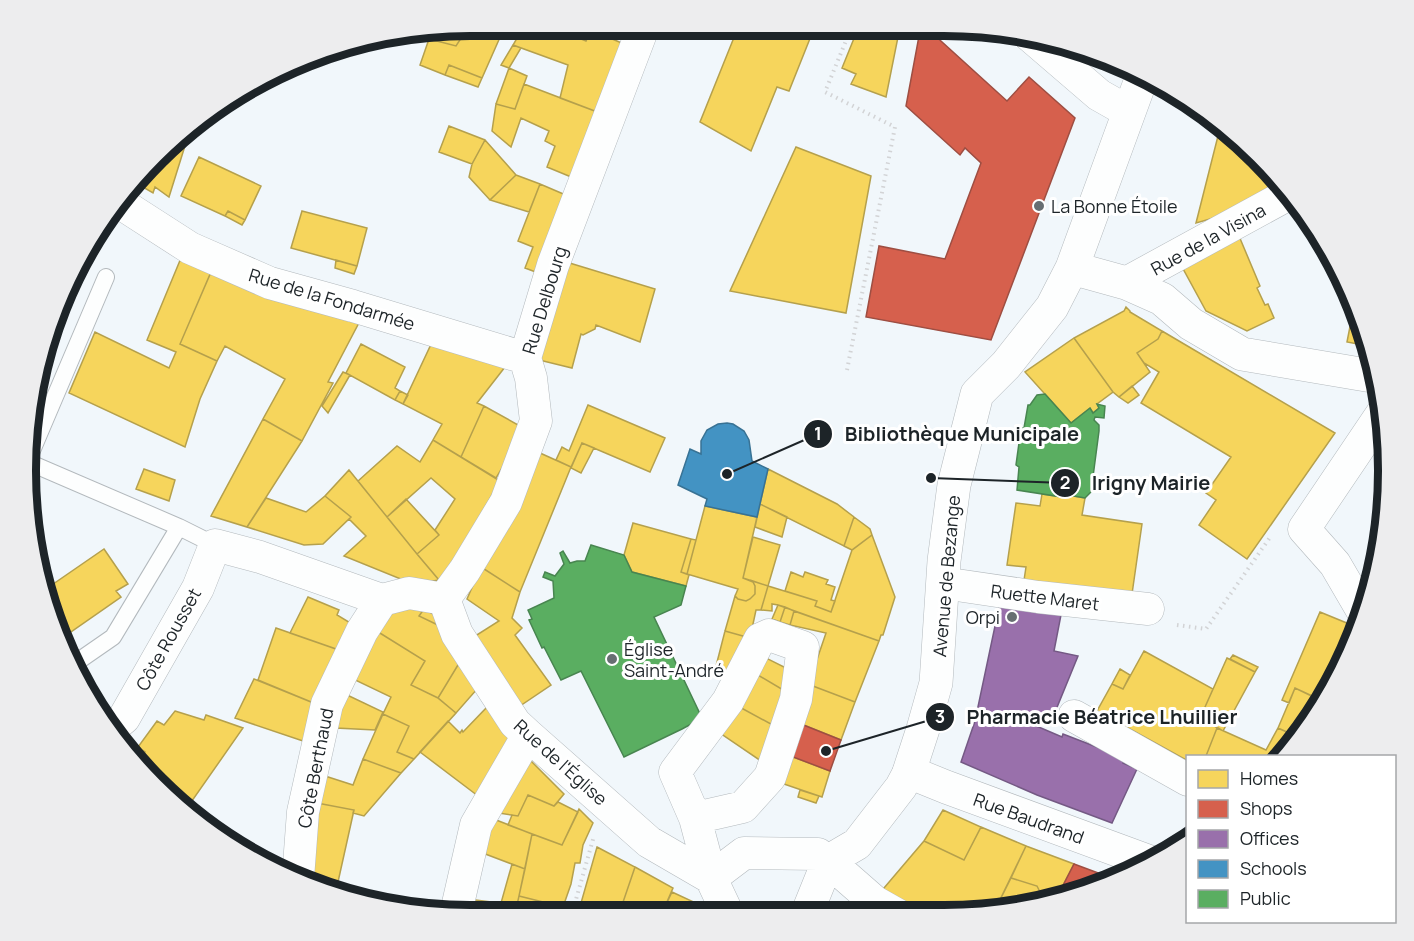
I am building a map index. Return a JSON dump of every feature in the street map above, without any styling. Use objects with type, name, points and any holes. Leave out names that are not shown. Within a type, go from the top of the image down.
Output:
[{"type":"street","name":"Rue Delbourg","points":[[444,599],[465,570],[506,502],[536,421],[531,378],[525,358],[553,264],[640,36]]},
{"type":"street","points":[[1044,48],[1099,95],[1129,112]]},
{"type":"street","name":"Avenue de Bezange","points":[[909,772],[936,683],[944,561],[954,485],[977,394],[1006,365],[1052,307],[1072,268],[1140,83]]},
{"type":"street","name":"Rue de la Visina","points":[[1126,283],[1282,198]]},
{"type":"street","name":"Rue de la Fondarmée","points":[[126,207],[190,248],[270,283],[525,358]]},
{"type":"street","points":[[1072,268],[1126,283],[1162,299],[1191,324],[1242,354],[1367,375]]},
{"type":"street","points":[[1357,602],[1335,564],[1304,529],[1375,424]]},
{"type":"street","points":[[215,545],[260,557],[382,600],[409,593],[444,599]]},
{"type":"street","name":"Côte Rousset","points":[[117,723],[124,718],[198,588],[215,545]]},
{"type":"street","name":"Ruette Maret","points":[[943,583],[1038,597],[1148,609]]},
{"type":"street","name":"Rue de l'Église","points":[[444,599],[457,634],[515,723],[650,842],[711,878]]},
{"type":"street","name":"Côte Berthaud","points":[[299,870],[303,812],[327,704],[362,631],[382,600]]},
{"type":"street","points":[[694,818],[743,807],[770,777],[796,699],[803,646],[770,635],[760,639],[728,701],[675,772],[694,818],[711,878],[724,905]]},
{"type":"street","points":[[1074,716],[1186,779]]},
{"type":"street","points":[[458,905],[476,825],[528,735]]},
{"type":"street","points":[[810,905],[828,861],[857,844],[901,787],[909,772]]},
{"type":"street","name":"Rue Baudrand","points":[[909,772],[1140,858]]},
{"type":"street","points":[[711,878],[744,854],[818,854],[880,905]]},
{"type":"lane","points":[[37,439],[106,277]]},
{"type":"lane","points":[[36,465],[215,545]]},
{"type":"lane","points":[[80,660],[113,637],[179,527]]},
{"type":"path","points":[[847,370],[895,127],[825,92],[848,36]]},
{"type":"path","points":[[574,905],[591,844],[607,804]]},
{"type":"building: Homes","points":[[462,36],[501,36],[482,78],[449,65],[445,75],[420,65],[429,39],[456,46]]},
{"type":"building: Homes","points":[[462,36],[456,46],[429,39],[442,37]]},
{"type":"building: Homes","points":[[518,36],[574,36],[586,41],[588,36],[605,36],[624,44],[600,113],[560,98],[568,65],[513,45]]},
{"type":"building: Homes","points":[[735,36],[811,36],[789,91],[777,87],[751,151],[700,122]]},
{"type":"building: Homes","points":[[855,36],[898,36],[886,97],[851,84],[856,74],[842,68]]},
{"type":"building: Homes","points":[[513,45],[521,48],[509,68],[501,65]]},
{"type":"building: Homes","points":[[449,65],[482,78],[478,87],[445,75]]},
{"type":"building: Homes","points":[[509,68],[527,76],[515,109],[496,104]]},
{"type":"building: Homes","points":[[524,84],[600,113],[576,179],[547,167],[555,146],[545,141],[549,131],[521,118],[511,147],[492,131],[496,104],[515,109]]},
{"type":"building: Homes","points":[[449,126],[485,140],[472,164],[439,152]]},
{"type":"building: Homes","points":[[1218,134],[1251,163],[1270,184],[1270,192],[1228,214],[1196,223]]},
{"type":"building: Homes","points":[[485,140],[516,175],[490,200],[469,177],[472,164]]},
{"type":"building: Homes","points":[[186,142],[169,197],[155,187],[153,193],[142,187]]},
{"type":"building: Homes","points":[[796,147],[871,176],[846,313],[730,291]]},
{"type":"building: Homes","points":[[199,157],[261,186],[245,220],[228,211],[225,216],[181,196]]},
{"type":"building: Homes","points":[[516,175],[540,184],[529,212],[490,200]]},
{"type":"building: Homes","points":[[540,184],[568,196],[541,274],[525,268],[533,247],[518,241]]},
{"type":"building: Homes","points":[[228,211],[245,220],[242,225],[225,216]]},
{"type":"building: Homes","points":[[302,211],[367,228],[357,266],[291,248]]},
{"type":"building: Homes","points":[[1239,236],[1260,286],[1257,288],[1274,318],[1247,331],[1206,311],[1181,265]]},
{"type":"building: Homes","points":[[181,258],[211,272],[180,344],[217,361],[200,399],[185,447],[69,393],[95,332],[169,368],[176,352],[147,340]]},
{"type":"building: Homes","points":[[336,260],[357,266],[354,274],[335,268]]},
{"type":"building: Homes","points":[[563,261],[655,289],[640,342],[596,325],[595,329],[581,334],[572,368],[539,360]]},
{"type":"building: Homes","points":[[211,272],[362,317],[328,382],[333,383],[302,441],[263,419],[285,379],[225,346],[217,361],[180,344]]},
{"type":"building: Homes","points":[[1126,307],[1130,312],[1162,331],[1158,339],[1137,353],[1150,372],[1119,397],[1074,338],[1124,311]]},
{"type":"building: Homes","points":[[1351,321],[1359,344],[1347,342]]},
{"type":"building: Homes","points":[[1162,331],[1335,433],[1247,559],[1199,525],[1216,500],[1206,493],[1231,457],[1141,403],[1159,372],[1144,363],[1137,353],[1158,339]]},
{"type":"building: Homes","points":[[434,338],[505,367],[477,403],[484,406],[461,457],[433,440],[442,424],[403,404]]},
{"type":"building: Homes","points":[[1074,338],[1113,392],[1097,404],[1099,408],[1093,413],[1090,408],[1071,423],[1025,372]]},
{"type":"building: Homes","points":[[361,344],[405,367],[395,388],[400,391],[395,400],[346,373]]},
{"type":"building: Homes","points":[[343,372],[350,375],[328,413],[322,406]]},
{"type":"building: Homes","points":[[1132,386],[1139,395],[1128,403],[1119,397]]},
{"type":"building: Homes","points":[[400,391],[408,395],[403,404],[395,400]]},
{"type":"building: Homes","points":[[588,405],[665,438],[650,472],[582,443],[571,467],[556,460],[562,447],[569,451]]},
{"type":"building: Homes","points":[[484,406],[520,426],[510,455],[496,478],[461,457]]},
{"type":"building: Homes","points":[[263,419],[302,441],[247,527],[211,516]]},
{"type":"building: Homes","points":[[433,440],[500,481],[452,565],[439,580],[417,554],[439,535],[435,530],[455,499],[431,478],[387,517],[358,481],[397,446],[420,462]]},
{"type":"building: Homes","points":[[582,443],[594,448],[581,473],[571,468]]},
{"type":"building: Homes","points":[[540,453],[571,467],[520,592],[481,567]]},
{"type":"building: Homes","points":[[144,469],[175,480],[169,501],[136,489]]},
{"type":"building: Homes","points":[[768,469],[837,504],[854,517],[844,546],[760,504]]},
{"type":"building: Homes","points":[[349,470],[439,580],[413,584],[344,556],[366,536],[349,519],[351,517],[325,496]]},
{"type":"building: Homes","points":[[1042,494],[1062,497],[1062,494],[1085,498],[1082,515],[1142,524],[1131,601],[1023,587],[1026,567],[1007,565],[1016,503],[1040,506]]},
{"type":"building: Homes","points":[[325,496],[351,517],[323,544],[304,545],[247,527],[266,498],[306,512]]},
{"type":"building: Homes","points":[[406,499],[439,535],[417,554],[387,517]]},
{"type":"building: Homes","points":[[760,504],[787,517],[782,537],[755,527]]},
{"type":"building: Homes","points":[[705,506],[757,517],[743,578],[753,582],[755,594],[746,601],[735,596],[738,589],[687,574]]},
{"type":"building: Homes","points":[[854,517],[870,529],[872,535],[852,550],[844,546]]},
{"type":"building: Homes","points":[[633,523],[691,539],[681,572],[689,575],[686,586],[632,572],[624,555]]},
{"type":"building: Homes","points":[[872,535],[895,597],[879,641],[778,605],[772,604],[772,611],[761,610],[768,586],[817,601],[815,606],[831,612],[852,550]]},
{"type":"building: Homes","points":[[753,537],[780,545],[768,586],[743,578]]},
{"type":"building: Homes","points":[[691,539],[696,540],[687,574],[681,572]]},
{"type":"building: Homes","points":[[104,549],[128,584],[116,591],[121,597],[68,634],[52,585]]},
{"type":"building: Homes","points":[[481,567],[520,592],[512,618],[522,628],[515,635],[551,685],[517,708],[472,638],[499,621],[467,599]]},
{"type":"building: Homes","points":[[791,572],[803,577],[805,572],[828,580],[826,584],[835,587],[831,600],[835,601],[831,612],[815,606],[817,601],[785,591]]},
{"type":"building: Homes","points":[[750,580],[768,586],[761,610],[756,610],[750,638],[725,631],[735,596],[746,601],[755,594],[755,586]]},
{"type":"building: Homes","points":[[308,597],[339,610],[337,615],[357,627],[339,650],[290,633]]},
{"type":"building: Homes","points":[[400,604],[424,609],[419,616],[442,627],[461,660],[438,698],[411,685],[425,661],[375,630]]},
{"type":"building: Homes","points":[[778,605],[785,607],[780,622],[772,619]]},
{"type":"building: Homes","points":[[785,607],[794,611],[790,625],[780,622]]},
{"type":"building: Homes","points":[[424,609],[435,615],[442,627],[419,616]]},
{"type":"building: Homes","points":[[794,611],[879,641],[855,702],[805,683],[811,677],[826,633],[790,625]]},
{"type":"building: Homes","points":[[1320,612],[1350,624],[1333,663],[1314,697],[1295,688],[1289,703],[1282,700]]},
{"type":"building: Homes","points":[[276,628],[339,650],[316,704],[258,680]]},
{"type":"building: Homes","points":[[375,630],[425,661],[411,685],[438,698],[456,713],[414,759],[397,752],[409,726],[383,714],[391,697],[353,679]]},
{"type":"building: Homes","points":[[725,631],[750,638],[733,682],[715,670]]},
{"type":"building: Homes","points":[[1144,651],[1213,689],[1201,716],[1217,728],[1206,755],[1186,755],[1186,760],[1097,711],[1112,684],[1123,689]]},
{"type":"building: Homes","points":[[758,654],[788,669],[790,694],[751,671]]},
{"type":"building: Homes","points":[[1233,655],[1258,667],[1255,672],[1230,659]]},
{"type":"building: Homes","points":[[1227,658],[1255,672],[1223,731],[1201,716]]},
{"type":"building: Homes","points":[[461,660],[478,688],[456,713],[438,698]]},
{"type":"building: Homes","points":[[1120,669],[1130,675],[1123,689],[1112,684]]},
{"type":"building: Homes","points":[[751,671],[790,694],[780,729],[734,704]]},
{"type":"building: Homes","points":[[254,679],[316,704],[306,742],[235,718]]},
{"type":"building: Homes","points":[[805,683],[855,702],[841,740],[796,722]]},
{"type":"building: Homes","points":[[1295,688],[1314,697],[1289,733],[1278,728]]},
{"type":"building: Homes","points":[[345,694],[383,712],[375,730],[336,728]]},
{"type":"building: Homes","points":[[490,704],[517,740],[482,799],[420,752],[448,721],[460,733],[462,730],[463,732]]},
{"type":"building: Homes","points":[[734,704],[780,729],[764,763],[717,731]]},
{"type":"building: Homes","points":[[175,711],[204,720],[206,715],[243,728],[191,803],[163,778],[143,755],[145,752],[138,747],[157,721],[164,725]]},
{"type":"building: Homes","points":[[383,714],[409,726],[397,752],[414,759],[401,773],[363,759]]},
{"type":"building: Homes","points":[[1217,728],[1266,750],[1278,728],[1289,733],[1272,755],[1206,755]]},
{"type":"building: Homes","points":[[137,748],[145,752],[143,755]]},
{"type":"building: Homes","points":[[788,755],[830,771],[822,797],[781,783]]},
{"type":"building: Homes","points":[[527,757],[564,794],[554,806],[528,795],[518,816],[492,812]]},
{"type":"building: Homes","points":[[363,759],[401,773],[364,816],[353,813],[354,810],[317,803],[322,775],[353,785]]},
{"type":"building: Homes","points":[[800,790],[819,796],[816,803],[798,797]]},
{"type":"building: Homes","points":[[528,795],[554,806],[558,802],[578,812],[562,845],[508,825],[512,815],[518,816]]},
{"type":"building: Homes","points":[[317,803],[354,810],[338,884],[309,874]]},
{"type":"building: Homes","points":[[579,809],[593,823],[583,845],[580,863],[575,863],[564,905],[519,896],[532,834],[562,845]]},
{"type":"building: Homes","points":[[943,810],[981,827],[964,860],[924,841]]},
{"type":"building: Homes","points":[[491,818],[532,834],[525,869],[480,852]]},
{"type":"building: Homes","points":[[981,827],[1026,846],[999,901],[972,904],[897,905],[878,895],[924,841],[964,860]]},
{"type":"building: Homes","points":[[1026,846],[1074,864],[1061,888],[1041,894],[1037,886],[1011,878]]},
{"type":"building: Homes","points":[[597,847],[635,867],[622,905],[580,905]]},
{"type":"building: Homes","points":[[512,864],[525,869],[517,905],[501,903]]},
{"type":"building: Homes","points":[[635,867],[673,888],[666,905],[622,905]]},
{"type":"building: Homes","points":[[1011,878],[1037,886],[1041,894],[1028,897],[999,901]]},
{"type":"building: Homes","points":[[672,892],[698,904],[698,905],[666,905]]},
{"type":"building: Homes","points":[[519,896],[555,905],[517,905]]},
{"type":"building: Homes","points":[[468,899],[517,905],[467,905]]},
{"type":"building: Shops","points":[[919,36],[935,36],[1007,101],[1029,77],[1075,118],[991,340],[866,317],[879,246],[945,259],[981,163],[965,148],[960,155],[906,106]]},
{"type":"building: Shops","points":[[796,722],[841,740],[830,771],[788,755]]},
{"type":"building: Shops","points":[[1074,864],[1103,875],[1083,882],[1061,888]]},
{"type":"building: Offices","points":[[999,607],[1061,615],[1054,651],[1078,656],[1053,717],[1036,713],[1034,725],[1125,758],[1123,763],[1137,769],[1112,823],[1037,795],[961,762],[975,721]]},
{"type":"building: Schools","points":[[727,423],[744,431],[749,440],[752,461],[768,469],[757,517],[705,506],[707,499],[678,485],[690,449],[701,454],[701,441],[707,430],[718,424]]},
{"type":"building: Public","points":[[1045,394],[1071,423],[1090,408],[1093,413],[1099,408],[1097,404],[1105,406],[1104,418],[1095,417],[1094,420],[1099,425],[1099,431],[1091,492],[1085,498],[1017,490],[1019,467],[1016,465],[1021,428],[1024,428],[1028,405],[1037,395]]},
{"type":"building: Public","name":"Église Saint-André","points":[[591,545],[624,555],[632,572],[686,586],[681,605],[654,617],[701,716],[697,721],[682,729],[624,757],[581,671],[561,680],[529,620],[532,619],[528,610],[554,598],[553,581],[543,577],[545,572],[555,576],[564,564],[560,553],[563,551],[570,563],[585,561]]},
{"type":"place","name":"La Bonne Étoile","points":[[1039,206]]},
{"type":"place","name":"Bibliothèque Municipale","points":[[727,474]]},
{"type":"place","name":"Irigny Mairie","points":[[931,478]]},
{"type":"place","name":"Orpi","points":[[1012,617]]},
{"type":"place","name":"Église Saint-André","points":[[612,659]]},
{"type":"place","name":"Pharmacie Béatrice Lhuillier","points":[[826,751]]}]
